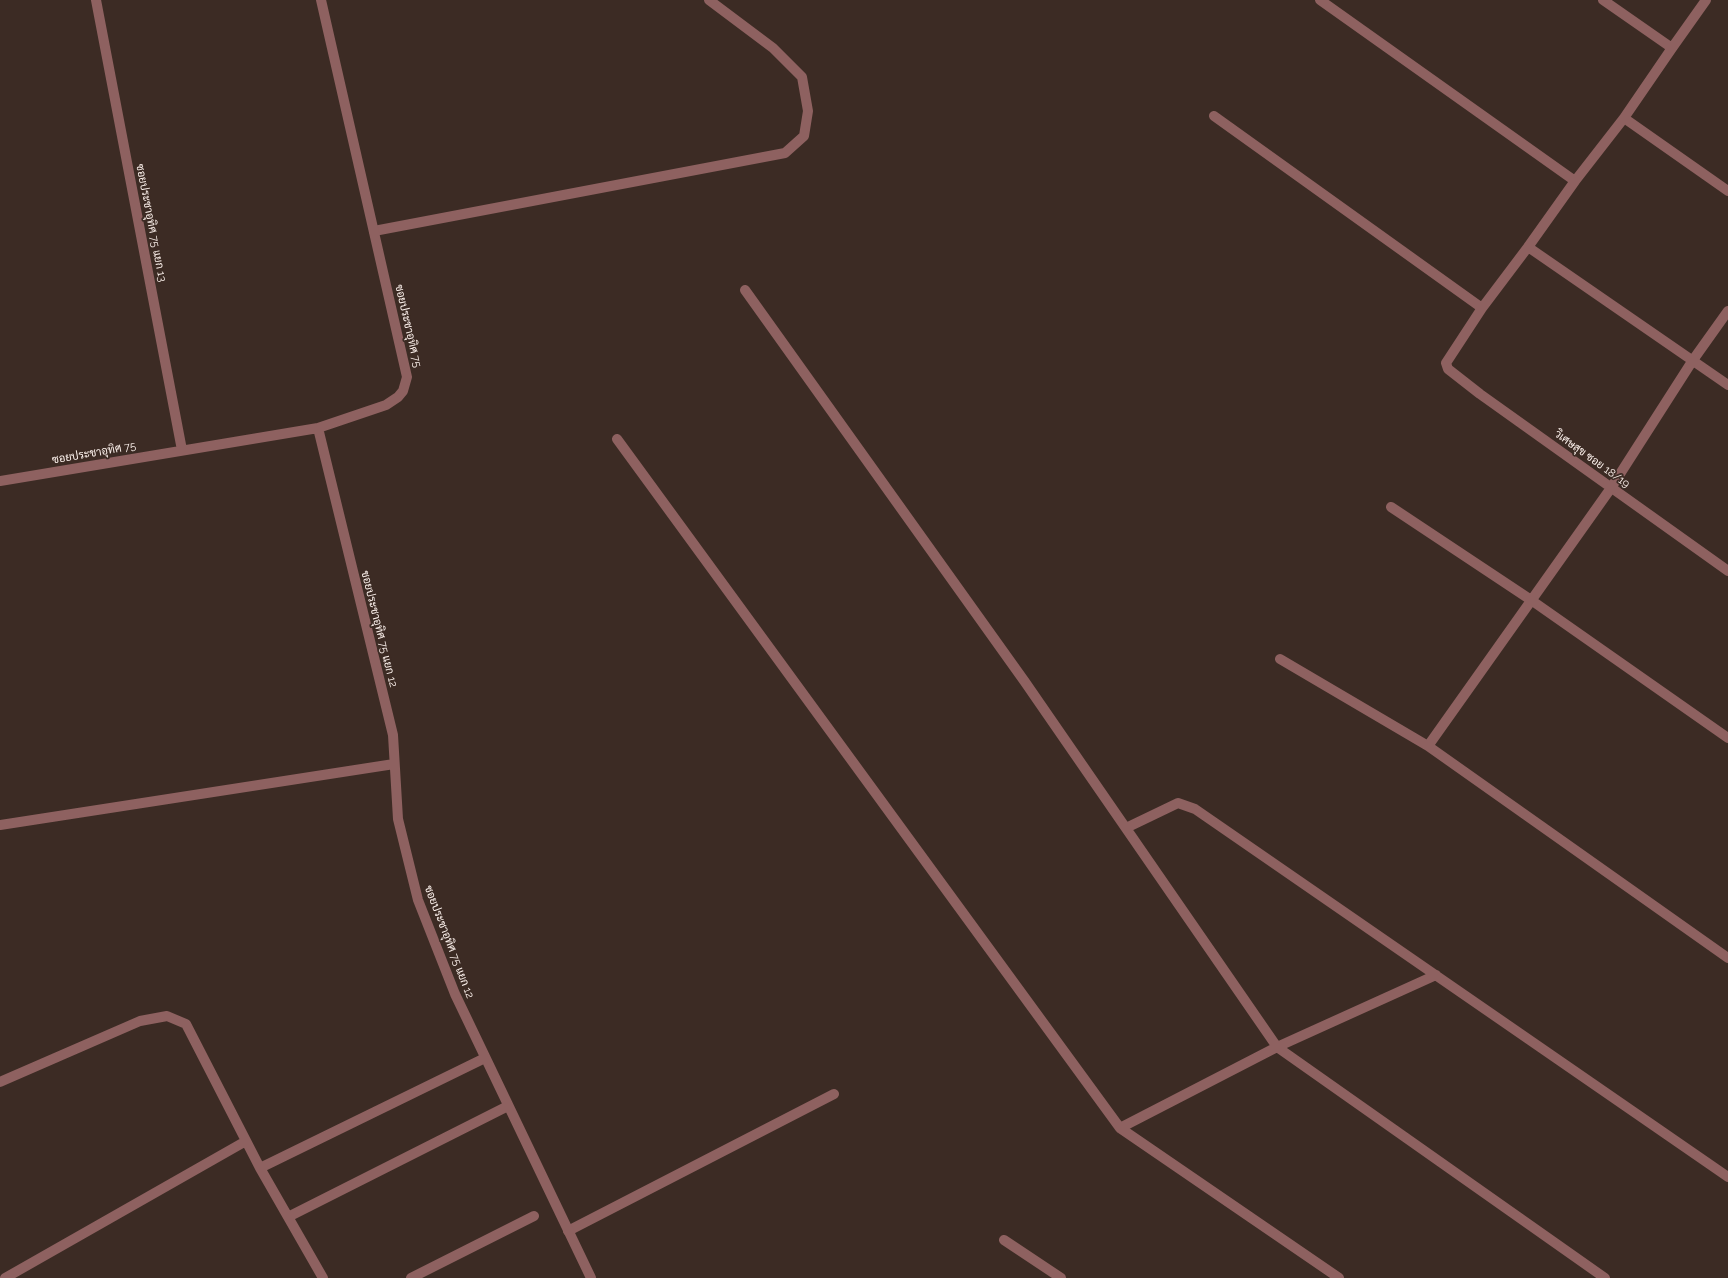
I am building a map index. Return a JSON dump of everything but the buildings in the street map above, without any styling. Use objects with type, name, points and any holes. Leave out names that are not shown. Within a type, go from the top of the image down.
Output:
[{"type":"street","name":"ซอยประชาอุทิศ 75 แยก 13","points":[[96,0],[182,450]]},
{"type":"street","name":"ซอยประชาอุทิศ 75","points":[[0,481],[318,428],[386,405],[398,397],[403,391],[408,377],[321,0]]},
{"type":"street","points":[[374,231],[785,153],[804,136],[808,111],[802,77],[774,48],[709,0]]},
{"type":"street","points":[[1320,0],[1575,181]]},
{"type":"street","points":[[1603,0],[1672,48]]},
{"type":"street","points":[[1214,116],[1482,308],[1575,181],[1624,118],[1706,0]]},
{"type":"street","points":[[1624,118],[1728,191]]},
{"type":"street","points":[[1528,247],[1728,385]]},
{"type":"street","points":[[745,290],[1025,682],[1277,1047],[1605,1278]]},
{"type":"street","name":"วิเศษสุข ซอย 18/19","points":[[1482,308],[1446,363],[1448,369],[1480,394],[1728,571]]},
{"type":"street","points":[[1428,746],[1611,488],[1693,360],[1728,311]]},
{"type":"street","name":"ชอยประชาอุทิศ 75 แยก 12","points":[[318,428],[393,735],[398,819],[418,900],[455,994],[591,1278]]},
{"type":"street","points":[[616,439],[1120,1128],[1339,1278]]},
{"type":"street","points":[[1391,507],[1531,600],[1728,738]]},
{"type":"street","points":[[1280,659],[1428,746],[1728,958]]},
{"type":"street","points":[[0,825],[394,764]]},
{"type":"street","points":[[1126,828],[1178,803],[1194,809],[1728,1177]]},
{"type":"street","points":[[1120,1128],[1277,1047],[1436,975]]},
{"type":"street","points":[[0,1082],[140,1022],[167,1016],[186,1024],[260,1168],[323,1278]]},
{"type":"street","points":[[260,1168],[485,1058]]},
{"type":"street","points":[[568,1232],[834,1094]]},
{"type":"street","points":[[288,1217],[508,1106]]},
{"type":"street","points":[[5,1278],[246,1142]]},
{"type":"street","points":[[411,1278],[534,1216]]},
{"type":"street","points":[[1004,1240],[1060,1278]]}]
